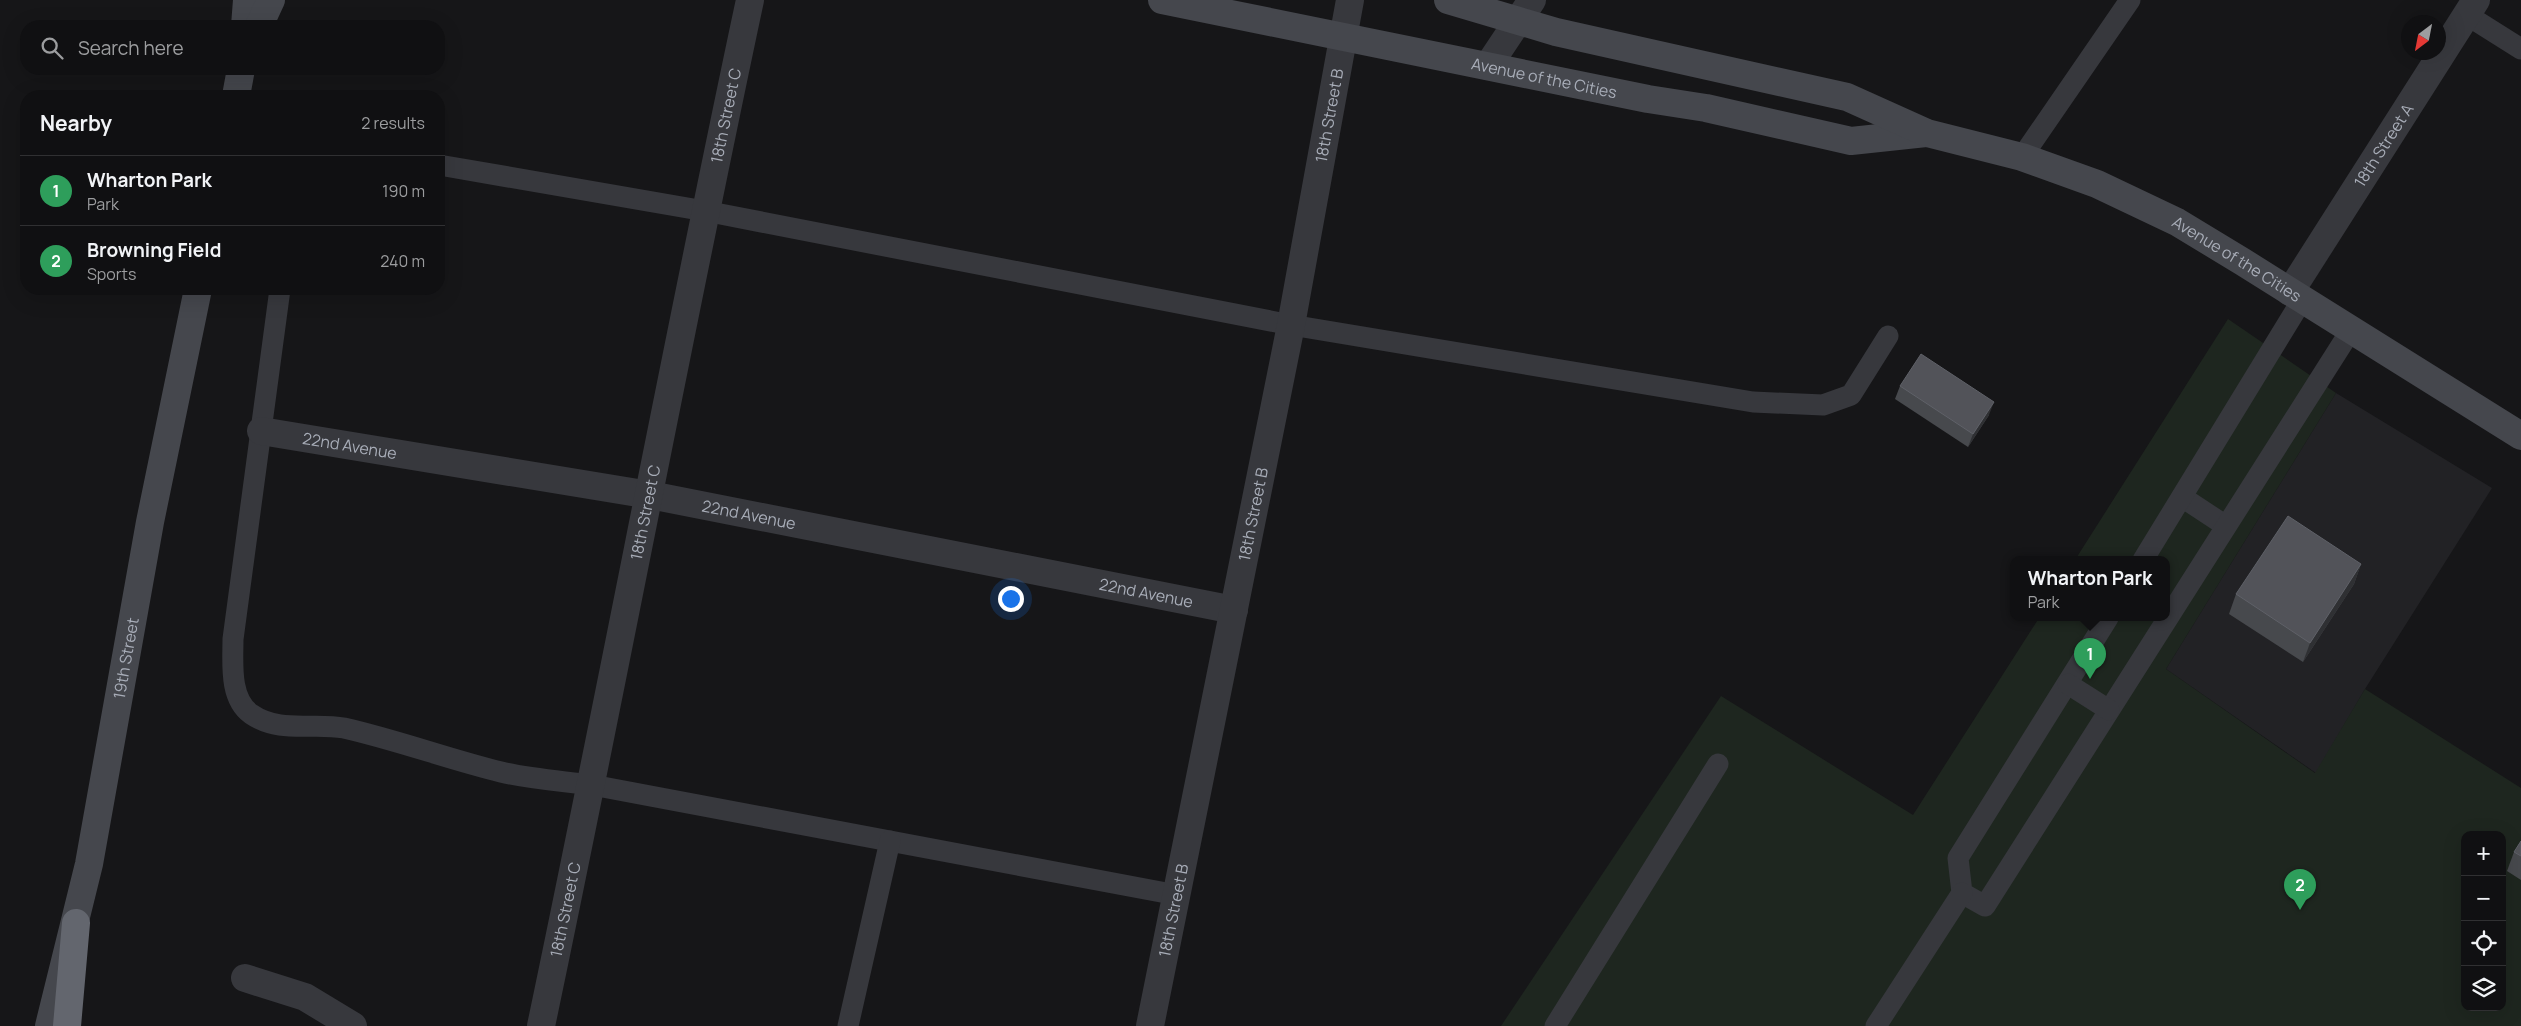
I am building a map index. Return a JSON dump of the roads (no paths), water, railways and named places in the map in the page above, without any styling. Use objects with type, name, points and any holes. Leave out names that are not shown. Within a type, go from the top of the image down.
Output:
[{"type":"highway","points":[[68,1026],[76,922]]},
{"type":"main road","points":[[245,20],[247,0]]},
{"type":"main road","points":[[262,20],[271,0]]},
{"type":"main road","name":"Avenue of the Cities","points":[[1162,0],[1648,99],[1706,108],[1851,141],[1927,133]]},
{"type":"main road","name":"Avenue of the Cities","points":[[1448,0],[1525,10],[1556,32],[1847,97],[1927,133],[2022,157],[2097,184],[2177,222],[2521,436]]},
{"type":"main road","points":[[237,90],[241,75]]},
{"type":"main road","name":"19th Street","points":[[49,1026],[89,864],[150,522],[197,295]]},
{"type":"street","name":"18th Street C","points":[[541,1026],[592,785],[705,211],[750,0]]},
{"type":"street","name":"18th Street B","points":[[1150,1026],[1291,325],[1350,0]]},
{"type":"street","name":"18th Street A","points":[[2296,296],[2471,7]]},
{"type":"street","points":[[1488,66],[1525,10]]},
{"type":"street","name":"22nd Avenue","points":[[261,431],[650,495],[1234,610]]},
{"type":"street","points":[[245,978],[305,997],[353,1026]]},
{"type":"lane","points":[[2022,157],[2130,0]]},
{"type":"lane","points":[[2471,7],[2521,48]]},
{"type":"lane","points":[[445,166],[705,211],[1291,325],[1753,402],[1823,405],[1851,395],[1888,336]]},
{"type":"lane","points":[[279,295],[232,639],[234,684],[242,703],[250,713],[268,722],[299,728],[341,728],[503,772],[592,785],[1177,895]]},
{"type":"lane","points":[[2145,556],[2182,497],[2296,296]]},
{"type":"lane","points":[[2170,614],[2351,330]]},
{"type":"lane","points":[[2182,497],[2226,526]]},
{"type":"lane","points":[[1876,1026],[1962,893],[1958,858],[2106,621]]},
{"type":"lane","points":[[1962,893],[1985,906],[2166,621]]},
{"type":"lane","points":[[2068,684],[2109,710]]},
{"type":"lane","points":[[1555,1026],[1718,764]]},
{"type":"lane","points":[[848,1026],[890,841]]},
{"type":"place","name":"Wharton Park","points":[[2090,679]]},
{"type":"place","name":"Browning Field","points":[[2300,910]]}]
